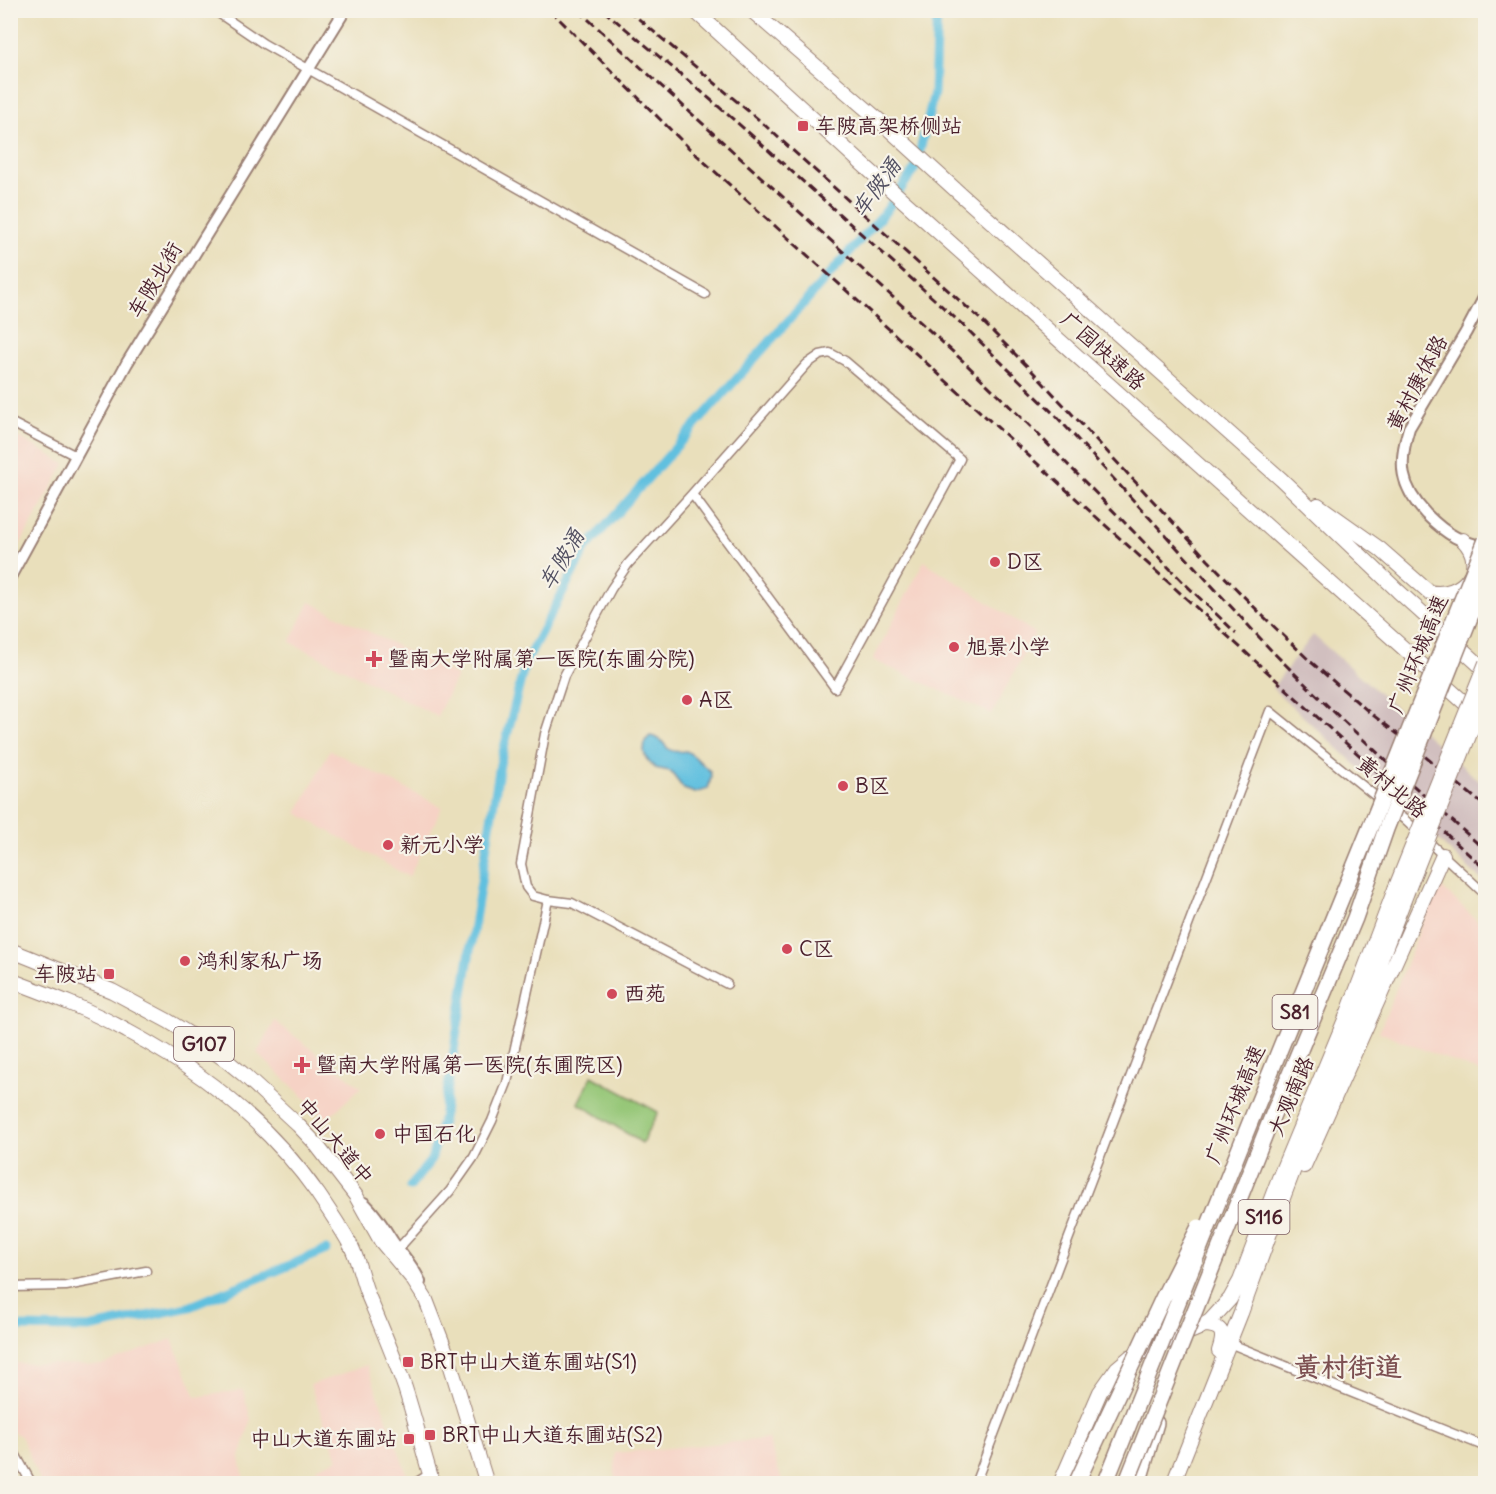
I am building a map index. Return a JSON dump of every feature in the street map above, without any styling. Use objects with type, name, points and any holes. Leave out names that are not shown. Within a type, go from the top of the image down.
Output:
[{"type":"highway","name":"广州环城高速","points":[[1126,1484],[1269,1124],[1355,918],[1478,576],[1485,539]]},
{"type":"highway","name":"广州环城高速","points":[[1106,1484],[1233,1163],[1368,834],[1478,576]]},
{"type":"highway","points":[[1076,1484],[1163,1298],[1233,1163]]},
{"type":"highway","points":[[1138,1484],[1175,1360]]},
{"type":"main road","name":"广园快速路","points":[[692,10],[1485,722]]},
{"type":"main road","name":"广园快速路","points":[[751,10],[880,120],[1282,480],[1485,671]]},
{"type":"main road","points":[[1282,480],[1380,549],[1429,592],[1449,592],[1478,576],[1473,568],[1474,558],[1469,546],[1463,540]]},
{"type":"main road","name":"大观南路","points":[[1173,1484],[1229,1343],[1306,1137],[1359,1016],[1401,891],[1485,663]]},
{"type":"main road","name":"大观南路","points":[[1060,1484],[1100,1392],[1117,1368],[1130,1357],[1210,1321],[1230,1299],[1240,1281],[1279,1178],[1349,1010],[1485,693]]},
{"type":"main road","points":[[1281,1202],[1292,1194],[1443,855]]},
{"type":"main road","name":"中山大道中","points":[[10,951],[112,991],[168,1021],[203,1043],[243,1074],[298,1125],[332,1163],[356,1196],[381,1241],[412,1278],[426,1300],[448,1357],[487,1484]]},
{"type":"main road","name":"G107","points":[[10,980],[106,1020],[162,1051],[228,1098],[260,1125],[288,1155],[330,1212],[353,1250],[405,1389],[432,1479]]},
{"type":"main road","points":[[1198,1421],[1201,1399],[1222,1339],[1219,1329],[1204,1325]]},
{"type":"street","points":[[214,10],[264,44],[307,69],[705,294]]},
{"type":"street","name":"车陂北街","points":[[10,577],[128,363],[345,10]]},
{"type":"street","name":"黄村康体路","points":[[1485,294],[1466,332],[1409,428],[1403,456],[1403,474],[1415,502],[1441,528],[1454,537],[1485,548]]},
{"type":"street","points":[[692,494],[835,688],[960,459],[845,361],[830,353],[820,356],[807,364],[628,564],[611,589],[564,676],[545,734],[521,864],[526,887],[533,896],[573,903],[727,984]]},
{"type":"street","points":[[10,422],[76,456]]},
{"type":"street","name":"黄村北路","points":[[975,1484],[1270,711],[1406,820],[1485,895]]},
{"type":"street","points":[[398,1249],[450,1191],[474,1157],[492,1121],[507,1083],[548,900]]},
{"type":"street","points":[[356,1196],[378,1219],[412,1265],[426,1300]]},
{"type":"street","points":[[10,1287],[66,1286],[147,1271]]},
{"type":"street","points":[[1229,1343],[1485,1447]]},
{"type":"street","points":[[10,1445],[32,1484]]},
{"type":"street","points":[[414,1484],[432,1479]]},
{"type":"shaded area","points":[[19,437],[65,464],[11,561],[11,450]]},
{"type":"shaded area","name":"旭景小学","points":[[924,561],[1035,633],[992,714],[873,660]]},
{"type":"shaded area","name":"暨南大学附属第一医院(东圃分院)","points":[[310,602],[457,676],[437,716],[290,642]]},
{"type":"shaded area","points":[[1313,635],[1485,786],[1485,883],[1272,688]]},
{"type":"shaded area","name":"新元小学","points":[[330,750],[442,807],[409,877],[297,813]]},
{"type":"shaded area","points":[[1438,884],[1485,928],[1486,1065],[1482,1073],[1379,1032]]},
{"type":"shaded area","name":"暨南大学附属第一医院(东圃院区)","points":[[275,1021],[361,1087],[327,1119],[257,1053]]},
{"type":"shaded area","points":[[172,1339],[196,1397],[243,1390],[251,1420],[240,1457],[244,1481],[251,1483],[41,1483],[21,1436],[11,1431],[11,1363],[101,1365]]},
{"type":"shaded area","points":[[367,1365],[407,1474],[381,1483],[322,1483],[316,1468],[338,1459],[310,1385]]},
{"type":"shaded area","points":[[768,1439],[783,1483],[615,1483],[615,1453]]},
{"type":"green space","points":[[592,1076],[658,1112],[642,1143],[578,1103]]},
{"type":"water","points":[[650,736],[661,740],[672,751],[686,751],[696,758],[710,771],[708,789],[695,793],[684,789],[670,771],[655,768],[644,752],[645,741]]},
{"type":"waterway","name":"车陂涌","points":[[410,1187],[431,1160],[443,1118],[500,764],[525,663],[586,548],[886,211],[916,167],[934,93],[937,10]]},
{"type":"waterway","points":[[10,1327],[89,1328],[189,1307],[326,1250]]},
{"type":"railway","points":[[550,10],[689,148],[1486,870]]},
{"type":"railway","points":[[578,10],[964,362],[1236,633]]},
{"type":"railway","points":[[603,10],[749,133],[963,325],[1056,416],[1270,649],[1376,752],[1486,851]]},
{"type":"railway","points":[[628,10],[759,120],[980,319],[1263,616],[1311,662],[1369,712],[1486,807]]},
{"type":"place","name":"车陂高架桥侧站","points":[[803,126]]},
{"type":"place","name":"D区","points":[[995,562]]},
{"type":"place","name":"旭景小学","points":[[954,647]]},
{"type":"place","name":"暨南大学附属第一医院(东圃分院)","points":[[374,659]]},
{"type":"place","name":"A区","points":[[687,700]]},
{"type":"place","name":"B区","points":[[843,786]]},
{"type":"place","name":"新元小学","points":[[388,845]]},
{"type":"place","name":"C区","points":[[787,949]]},
{"type":"place","name":"鸿利家私广场","points":[[185,961]]},
{"type":"place","name":"车陂站","points":[[109,974]]},
{"type":"place","name":"西苑","points":[[612,994]]},
{"type":"place","name":"暨南大学附属第一医院(东圃院区)","points":[[302,1065]]},
{"type":"place","name":"中国石化","points":[[380,1134]]},
{"type":"place","name":"BRT中山大道东圃站(S1)","points":[[408,1362]]},
{"type":"place","name":"BRT中山大道东圃站(S2)","points":[[430,1435]]},
{"type":"place","name":"中山大道东圃站","points":[[409,1439]]},
{"type":"district","name":"黄村街道","points":[[1348,1367]]}]
